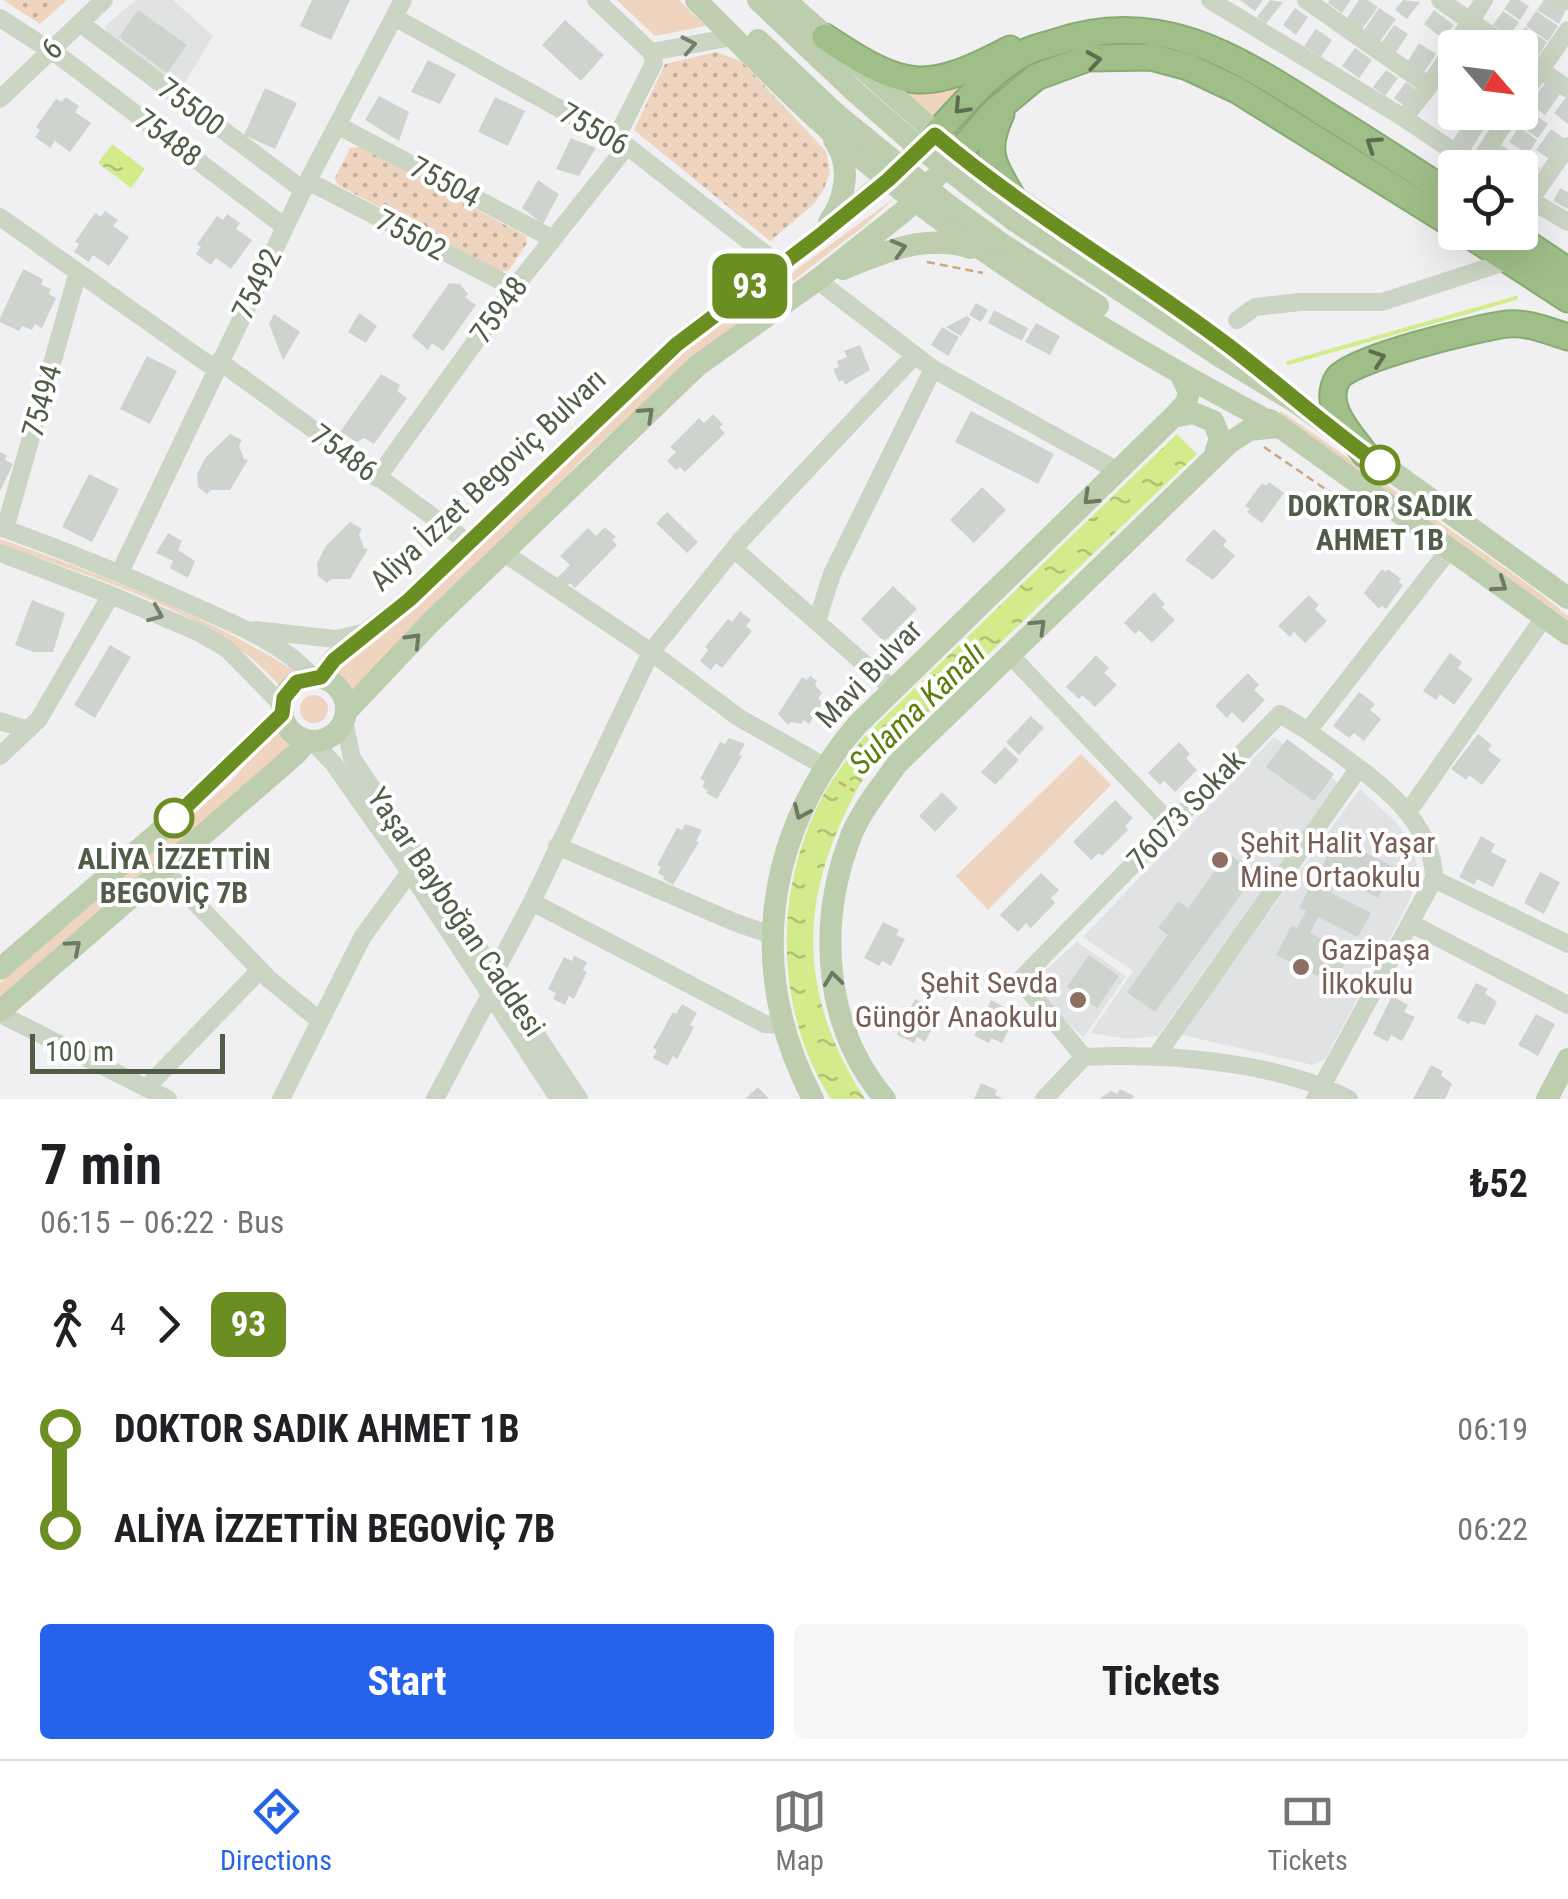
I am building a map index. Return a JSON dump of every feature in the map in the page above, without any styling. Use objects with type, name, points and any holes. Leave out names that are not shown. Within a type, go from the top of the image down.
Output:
[{"type":"highway","points":[[935,135],[974,92],[1023,53],[1083,32]]},
{"type":"highway","points":[[825,37],[886,74],[926,82],[967,72],[1018,45],[1083,32],[1160,32],[1225,53],[1438,186]]},
{"type":"highway","points":[[958,154],[994,112],[1036,77],[1088,58],[1151,57],[1237,90],[1438,215]]},
{"type":"highway","points":[[1008,100],[990,141],[994,165],[1018,207]]},
{"type":"highway","points":[[1492,250],[1568,300]]},
{"type":"highway","points":[[1537,250],[1568,270]]},
{"type":"highway","points":[[1365,454],[1338,418],[1333,396],[1336,380],[1347,368],[1508,324],[1533,325],[1568,338]]},
{"type":"main road","points":[[696,0],[732,37],[828,118],[948,205],[994,252]]},
{"type":"main road","points":[[715,0],[828,118],[841,141],[915,201],[1180,373],[1279,426]]},
{"type":"main road","points":[[758,0],[924,151],[1018,207],[1566,598]]},
{"type":"main road","points":[[785,0],[1018,207]]},
{"type":"main road","points":[[841,141],[872,150],[890,140],[898,117],[886,92]]},
{"type":"main road","points":[[818,237],[842,197],[846,168],[828,118]]},
{"type":"main road","name":"Aliya İzzet Begoviç Bulvarı","points":[[317,677],[409,600],[676,345],[818,237],[888,180],[935,135]]},
{"type":"main road","name":"Aliya İzzet Begoviç Bulvarı","points":[[345,716],[504,553],[697,366],[817,280],[915,201],[958,154]]},
{"type":"main road","points":[[1018,207],[998,202],[983,212],[980,243],[1209,375],[1556,624],[1568,643]]},
{"type":"main road","points":[[817,280],[878,254],[923,242],[960,244],[994,252]]},
{"type":"main road","points":[[1568,278],[1568,292]]},
{"type":"main road","points":[[1173,417],[1186,403],[1189,392],[1180,373]]},
{"type":"main road","points":[[1173,417],[1193,413],[1212,421],[1220,438],[1214,457]]},
{"type":"main road","name":"Mavi Bulvar","points":[[813,1099],[788,1044],[774,974],[778,878],[797,819],[857,725],[1173,417]]},
{"type":"main road","points":[[885,1099],[870,1081],[845,1030],[834,990],[830,930],[838,878],[852,833],[870,801],[897,764],[1214,457],[1250,430],[1279,426]]},
{"type":"main road","points":[[0,969],[158,833],[283,710],[289,688],[317,677],[336,684],[342,692],[345,716],[335,734],[309,741],[0,1012]]},
{"type":"main road","points":[[283,710],[288,726],[309,741]]},
{"type":"main road","points":[[1547,1099],[1568,1059]]},
{"type":"street","name":"6","points":[[0,99],[104,0]]},
{"type":"street","points":[[596,0],[651,52],[732,37]]},
{"type":"street","points":[[1306,0],[1429,86]]},
{"type":"street","points":[[1440,0],[1483,30]]},
{"type":"street","points":[[1404,118],[1484,0]]},
{"type":"street","points":[[1221,3],[1452,150]]},
{"type":"street","name":"75492","points":[[120,572],[305,186],[398,8]]},
{"type":"street","name":"75506","points":[[398,8],[621,143],[778,264]]},
{"type":"street","name":"75488","points":[[0,18],[62,58],[285,227]]},
{"type":"street","name":"75500","points":[[80,24],[305,186]]},
{"type":"street","points":[[1538,73],[1568,30]]},
{"type":"street","name":"75948","points":[[378,478],[621,143],[654,62],[651,52]]},
{"type":"street","points":[[1538,67],[1568,89]]},
{"type":"street","name":"75504","points":[[337,125],[552,239]]},
{"type":"street","points":[[1538,182],[1568,146]]},
{"type":"street","name":"75502","points":[[305,186],[514,288]]},
{"type":"street","points":[[1538,205],[1568,222]]},
{"type":"street","name":"75486","points":[[0,217],[469,543]]},
{"type":"street","points":[[1237,320],[1255,307],[1300,302],[1382,302],[1508,261]]},
{"type":"street","name":"75494","points":[[3,528],[78,272]]},
{"type":"street","points":[[817,280],[933,369],[1118,471]]},
{"type":"street","points":[[496,970],[651,652],[734,549],[915,355]]},
{"type":"street","points":[[817,621],[832,574],[933,369]]},
{"type":"street","points":[[3,528],[120,572],[244,628],[317,677]]},
{"type":"street","points":[[734,549],[893,689]]},
{"type":"street","points":[[1319,1092],[1434,879],[1430,850],[1408,812],[1308,731],[1449,550]]},
{"type":"street","points":[[0,553],[200,633],[227,649],[283,710]]},
{"type":"street","points":[[504,553],[651,652],[738,717],[826,771]]},
{"type":"street","points":[[0,756],[39,718],[112,595]]},
{"type":"street","points":[[1408,812],[1556,624]]},
{"type":"street","points":[[244,628],[334,639],[368,632]]},
{"type":"street","points":[[1010,655],[1171,824]]},
{"type":"street","name":"76073 Sokak","points":[[1084,1057],[1020,980],[1280,714],[1308,731]]},
{"type":"street","name":"Yaşar Bayboğan Caddesi","points":[[345,716],[352,758],[580,1099]]},
{"type":"street","points":[[0,720],[28,730]]},
{"type":"street","name":"Yaşar Bayboğan Caddesi","points":[[309,741],[333,763],[410,872],[559,1099]]},
{"type":"street","points":[[1157,1055],[1358,768]]},
{"type":"street","points":[[557,846],[774,936]]},
{"type":"street","points":[[163,869],[260,970],[320,1021]]},
{"type":"street","points":[[280,1099],[364,936],[410,872]]},
{"type":"street","points":[[1434,879],[1568,944]]},
{"type":"street","points":[[532,902],[765,1024],[783,1024]]},
{"type":"street","points":[[1410,924],[1568,1006]]},
{"type":"street","points":[[146,1088],[260,970]]},
{"type":"street","points":[[435,1099],[491,993]]},
{"type":"street","points":[[0,1012],[168,1099]]},
{"type":"street","points":[[1044,1099],[1084,1057],[1157,1055],[1282,1074],[1319,1092],[1348,1099]]},
{"type":"path","points":[[1257,446],[1265,447],[1369,519],[1374,511]]},
{"type":"path","points":[[826,771],[864,797]]},
{"type":"shaded area","points":[[3,0],[67,0],[40,24]]},
{"type":"shaded area","points":[[136,0],[173,0],[213,36],[181,89],[105,32],[106,25]]},
{"type":"shaded area","points":[[617,0],[679,0],[706,26],[655,36]]},
{"type":"shaded area","points":[[716,52],[741,61],[826,151],[830,172],[824,189],[813,205],[770,241],[634,130],[665,64]]},
{"type":"shaded area","points":[[972,79],[933,121],[900,90],[932,90]]},
{"type":"shaded area","points":[[360,147],[526,236],[527,243],[509,270],[501,272],[338,185],[335,178],[350,148]]},
{"type":"shaded area","points":[[897,196],[692,359],[586,456],[348,694],[332,675],[685,351]]},
{"type":"shaded area","points":[[1281,411],[1532,587],[1568,620],[1279,414]]},
{"type":"shaded area","points":[[0,539],[154,598],[228,633],[299,674],[283,690],[257,663],[191,619],[113,585],[0,544]]},
{"type":"shaded area","points":[[314,695],[324,699],[328,709],[324,719],[314,723],[304,719],[300,709],[304,699]]},
{"type":"shaded area","points":[[280,726],[297,742],[0,997],[0,983],[231,781]]},
{"type":"shaded area","name":"Şehit Halit Yaşar Mine Ortaokulu","points":[[1274,737],[1338,783],[1158,1036],[1128,1039],[1090,1033],[1133,971],[1083,937]]},
{"type":"shaded area","points":[[1081,754],[1111,785],[988,910],[956,876]]},
{"type":"shaded area","name":"Gazipaşa İlkokulu","points":[[1360,789],[1395,821],[1411,843],[1419,874],[1408,904],[1325,1059],[1313,1065],[1182,1035],[1182,1031]]},
{"type":"shaded area","name":"Şehit Sevda Güngör Anaokulu","points":[[1077,942],[1126,976],[1084,1037],[1056,1013],[1038,987],[1040,975]]},
{"type":"water","points":[[112,144],[145,169],[131,188],[98,163]]},
{"type":"water","name":"Sulama Kanalı","points":[[1177,434],[1197,454],[869,769],[846,811],[818,894],[813,934],[825,1015],[841,1057],[865,1099],[831,1099],[798,1025],[787,944],[789,903],[797,863],[828,787],[864,737]]},
{"type":"building","points":[[312,0],[350,0],[331,40],[300,26]]},
{"type":"building","points":[[1240,0],[1263,0],[1255,11]]},
{"type":"building","points":[[1270,0],[1283,2],[1266,24],[1257,17]]},
{"type":"building","points":[[1351,0],[1342,13],[1328,3]]},
{"type":"building","points":[[1359,0],[1368,0],[1378,7],[1362,29],[1347,18]]},
{"type":"building","points":[[1403,0],[1420,2],[1407,19],[1395,10]]},
{"type":"building","points":[[1510,0],[1520,0],[1529,6],[1520,20],[1504,9]]},
{"type":"building","points":[[1544,0],[1559,0],[1568,6],[1559,24],[1537,10]]},
{"type":"building","points":[[1295,8],[1308,17],[1296,35],[1283,25]]},
{"type":"building","points":[[1379,8],[1396,19],[1378,44],[1362,33]]},
{"type":"building","points":[[138,10],[187,45],[167,73],[119,37]]},
{"type":"building","points":[[1434,10],[1454,25],[1450,30],[1438,30],[1438,35],[1424,24]]},
{"type":"building","points":[[1503,11],[1519,22],[1513,30],[1500,30],[1493,25]]},
{"type":"building","points":[[1536,11],[1558,26],[1548,41],[1538,30],[1526,26]]},
{"type":"building","points":[[565,20],[604,55],[581,81],[542,45]]},
{"type":"building","points":[[1394,25],[1408,34],[1396,52],[1382,42]]},
{"type":"building","points":[[1316,29],[1332,40],[1321,57],[1304,46]]},
{"type":"building","points":[[1538,36],[1547,42],[1538,56]]},
{"type":"building","points":[[1419,43],[1436,54],[1424,72],[1408,61]]},
{"type":"building","points":[[1355,48],[1372,60],[1359,78],[1342,66]]},
{"type":"building","points":[[428,60],[456,74],[440,104],[411,92]]},
{"type":"building","points":[[1386,70],[1398,78],[1385,96],[1373,87]]},
{"type":"building","points":[[1406,82],[1417,90],[1406,107],[1394,98]]},
{"type":"building","points":[[1545,83],[1560,94],[1545,115],[1538,110],[1538,93]]},
{"type":"building","points":[[265,88],[297,103],[275,149],[244,135]]},
{"type":"building","points":[[1568,95],[1568,124],[1554,113]]},
{"type":"building","points":[[379,96],[409,112],[399,141],[365,120]]},
{"type":"building","points":[[66,97],[79,106],[75,112],[91,123],[70,152],[55,141],[50,148],[35,137],[40,130],[36,127],[56,99],[62,102]]},
{"type":"building","points":[[495,97],[525,111],[508,146],[478,132]]},
{"type":"building","points":[[1538,117],[1548,124],[1538,138],[1526,130],[1538,130]]},
{"type":"building","points":[[1551,129],[1564,138],[1549,159],[1536,150]]},
{"type":"building","points":[[1460,130],[1483,130],[1471,150],[1452,142]]},
{"type":"building","points":[[1517,130],[1537,140],[1531,150],[1522,150],[1509,142]]},
{"type":"building","points":[[571,138],[596,148],[579,176],[556,169]]},
{"type":"building","points":[[538,180],[559,194],[543,224],[522,208]]},
{"type":"building","points":[[1560,188],[1568,192],[1568,209],[1553,201]]},
{"type":"building","points":[[105,211],[118,220],[113,226],[129,237],[109,266],[93,255],[89,262],[74,252],[79,244],[75,242],[95,213],[101,217]]},
{"type":"building","points":[[227,214],[240,223],[236,229],[252,240],[231,269],[216,258],[211,265],[196,254],[201,247],[197,244],[217,216],[223,220]]},
{"type":"building","points":[[23,269],[43,279],[41,285],[51,289],[49,294],[56,298],[42,328],[35,324],[32,330],[22,326],[19,331],[0,322],[0,318]]},
{"type":"building","points":[[449,283],[460,284],[468,294],[465,297],[476,305],[443,351],[432,343],[428,350],[412,336]]},
{"type":"building","points":[[976,303],[988,310],[981,322],[969,315]]},
{"type":"building","points":[[994,310],[1028,328],[1022,341],[988,323]]},
{"type":"building","points":[[359,313],[377,326],[366,343],[348,332]]},
{"type":"building","points":[[274,314],[300,332],[283,360],[269,324]]},
{"type":"building","points":[[967,316],[971,319],[961,336],[946,327]]},
{"type":"building","points":[[1036,323],[1060,336],[1050,355],[1025,342]]},
{"type":"building","points":[[942,327],[959,337],[948,356],[931,345]]},
{"type":"building","points":[[860,345],[870,370],[845,385],[833,369],[839,367],[837,361],[847,357],[844,351]]},
{"type":"building","points":[[147,356],[177,371],[150,424],[120,409]]},
{"type":"building","points":[[381,374],[400,385],[397,391],[407,398],[374,444],[364,438],[357,442],[340,432]]},
{"type":"building","points":[[971,411],[1054,454],[1038,484],[955,442]]},
{"type":"building","points":[[713,414],[723,424],[719,427],[725,433],[685,472],[680,467],[676,470],[667,461],[676,452],[670,447],[699,418],[704,423]]},
{"type":"building","points":[[230,434],[242,440],[239,446],[248,460],[230,490],[211,490],[207,494],[198,487],[197,474],[206,457]]},
{"type":"building","points":[[0,452],[13,464],[0,491]]},
{"type":"building","points":[[89,474],[119,489],[92,542],[62,527]]},
{"type":"building","points":[[1269,482],[1284,493],[1262,523],[1245,506],[1262,483],[1266,486]]},
{"type":"building","points":[[982,487],[1006,510],[974,543],[950,520]]},
{"type":"building","points":[[667,512],[698,542],[687,553],[656,523]]},
{"type":"building","points":[[350,522],[362,529],[359,535],[368,549],[350,579],[331,579],[327,583],[318,576],[317,563],[326,546]]},
{"type":"building","points":[[605,527],[616,537],[612,540],[617,545],[575,588],[570,583],[566,587],[557,578],[570,565],[560,556],[588,528],[596,536]]},
{"type":"building","points":[[1214,529],[1235,556],[1213,580],[1185,560]]},
{"type":"building","points":[[168,533],[182,541],[178,550],[195,561],[188,578],[170,568],[173,561],[156,553]]},
{"type":"building","points":[[1382,569],[1388,569],[1403,585],[1386,609],[1379,609],[1364,593]]},
{"type":"building","points":[[893,586],[917,609],[884,642],[861,619]]},
{"type":"building","points":[[1154,592],[1175,620],[1152,643],[1139,630],[1135,634],[1124,623]]},
{"type":"building","points":[[1309,595],[1319,605],[1315,609],[1327,621],[1305,643],[1294,632],[1290,637],[1278,626]]},
{"type":"building","points":[[32,600],[65,613],[53,652],[34,652],[15,645]]},
{"type":"building","points":[[740,611],[751,620],[746,626],[752,631],[722,668],[716,663],[711,670],[700,661],[708,650],[705,647],[728,619],[732,622]]},
{"type":"building","points":[[110,645],[131,657],[95,718],[74,705]]},
{"type":"building","points":[[1450,653],[1462,662],[1458,668],[1473,679],[1454,705],[1440,694],[1436,700],[1423,691]]},
{"type":"building","points":[[1096,655],[1109,668],[1104,673],[1117,685],[1095,707],[1066,687]]},
{"type":"building","points":[[1248,673],[1259,685],[1254,690],[1265,700],[1243,723],[1232,712],[1227,718],[1215,706]]},
{"type":"building","points":[[810,676],[817,681],[815,685],[822,693],[818,699],[823,702],[809,724],[804,720],[788,725],[778,714],[802,677],[807,680]]},
{"type":"building","points":[[1359,692],[1375,704],[1370,710],[1381,719],[1364,741],[1354,733],[1349,738],[1333,726]]},
{"type":"building","points":[[1031,716],[1044,728],[1019,755],[1006,742]]},
{"type":"building","points":[[1478,734],[1492,745],[1488,750],[1501,760],[1482,785],[1451,769]]},
{"type":"building","points":[[729,738],[745,744],[717,799],[706,793],[702,787],[705,781],[700,779],[720,742],[725,744]]},
{"type":"building","points":[[1287,739],[1334,774],[1314,801],[1266,767]]},
{"type":"building","points":[[1179,742],[1197,770],[1175,792],[1148,773]]},
{"type":"building","points":[[1005,747],[1019,760],[995,785],[981,772]]},
{"type":"building","points":[[942,792],[958,808],[935,832],[919,816]]},
{"type":"building","points":[[1115,800],[1133,818],[1125,826],[1128,830],[1102,856],[1099,853],[1091,860],[1073,842]]},
{"type":"building","points":[[685,824],[702,830],[673,885],[658,873],[661,867],[657,865],[677,828],[682,830]]},
{"type":"building","points":[[1481,836],[1495,844],[1491,852],[1507,860],[1493,887],[1477,879],[1474,885],[1459,877]]},
{"type":"building","points":[[1336,838],[1394,867],[1378,898],[1339,878],[1331,893],[1371,913],[1358,937],[1318,917],[1310,933],[1350,954],[1334,984],[1276,955],[1292,925],[1297,928],[1306,911],[1299,908],[1312,883],[1319,887],[1327,872],[1321,868]]},
{"type":"building","points":[[1228,853],[1256,874],[1155,1012],[1127,992],[1168,935],[1158,928],[1178,901],[1188,908]]},
{"type":"building","points":[[1540,872],[1560,882],[1544,914],[1524,903]]},
{"type":"building","points":[[1041,873],[1059,890],[1051,898],[1055,903],[1031,928],[1026,923],[1018,932],[1000,915]]},
{"type":"building","points":[[883,922],[899,930],[896,935],[905,939],[891,966],[882,961],[879,966],[864,958]]},
{"type":"building","points":[[1089,955],[1119,976],[1097,1008],[1067,987]]},
{"type":"building","points":[[574,956],[587,962],[583,970],[587,972],[574,999],[569,996],[565,1005],[553,999],[556,993],[548,989],[564,957],[572,961]]},
{"type":"building","points":[[1476,983],[1488,989],[1485,993],[1497,1002],[1485,1025],[1457,1018]]},
{"type":"building","points":[[1392,996],[1408,1005],[1404,1012],[1415,1017],[1402,1041],[1391,1035],[1388,1042],[1373,1034]]},
{"type":"building","points":[[915,999],[931,1007],[929,1012],[938,1017],[925,1042],[917,1037],[914,1043],[897,1035]]},
{"type":"building","points":[[991,1000],[1015,1017],[1002,1043],[991,1038],[989,1043],[974,1036]]},
{"type":"building","points":[[682,1004],[697,1013],[690,1025],[694,1027],[677,1059],[673,1056],[668,1066],[653,1058],[657,1050],[653,1048],[673,1012],[676,1014]]},
{"type":"building","points":[[1536,1014],[1555,1024],[1538,1056],[1518,1045]]},
{"type":"building","points":[[1431,1065],[1443,1071],[1441,1075],[1452,1084],[1445,1099],[1413,1099]]},
{"type":"building","points":[[981,1083],[997,1090],[995,1095],[1003,1099],[974,1099]]},
{"type":"building","points":[[758,1087],[769,1099],[745,1099]]},
{"type":"building","points":[[1120,1089],[1134,1096],[1099,1099],[1111,1091],[1117,1094]]},
{"type":"waterway","points":[[1288,363],[1516,298]]},
{"type":"bus line","name":"93","points":[[174,818],[282,714],[289,688],[307,677],[321,677],[334,660],[409,600],[676,345],[818,237],[888,180],[935,135],[1011,194],[1230,346],[1296,403],[1380,465]]},
{"type":"place","name":"DOKTOR SADIK AHMET 1B","points":[[1380,465]]},
{"type":"place","name":"ALİYA İZZETTİN BEGOVİÇ 7B","points":[[174,818]]},
{"type":"place","name":"Şehit Halit Yaşar Mine Ortaokulu","points":[[1220,860]]},
{"type":"place","name":"Gazipaşa İlkokulu","points":[[1301,967]]},
{"type":"place","name":"Şehit Sevda Güngör Anaokulu","points":[[1078,1000]]}]
